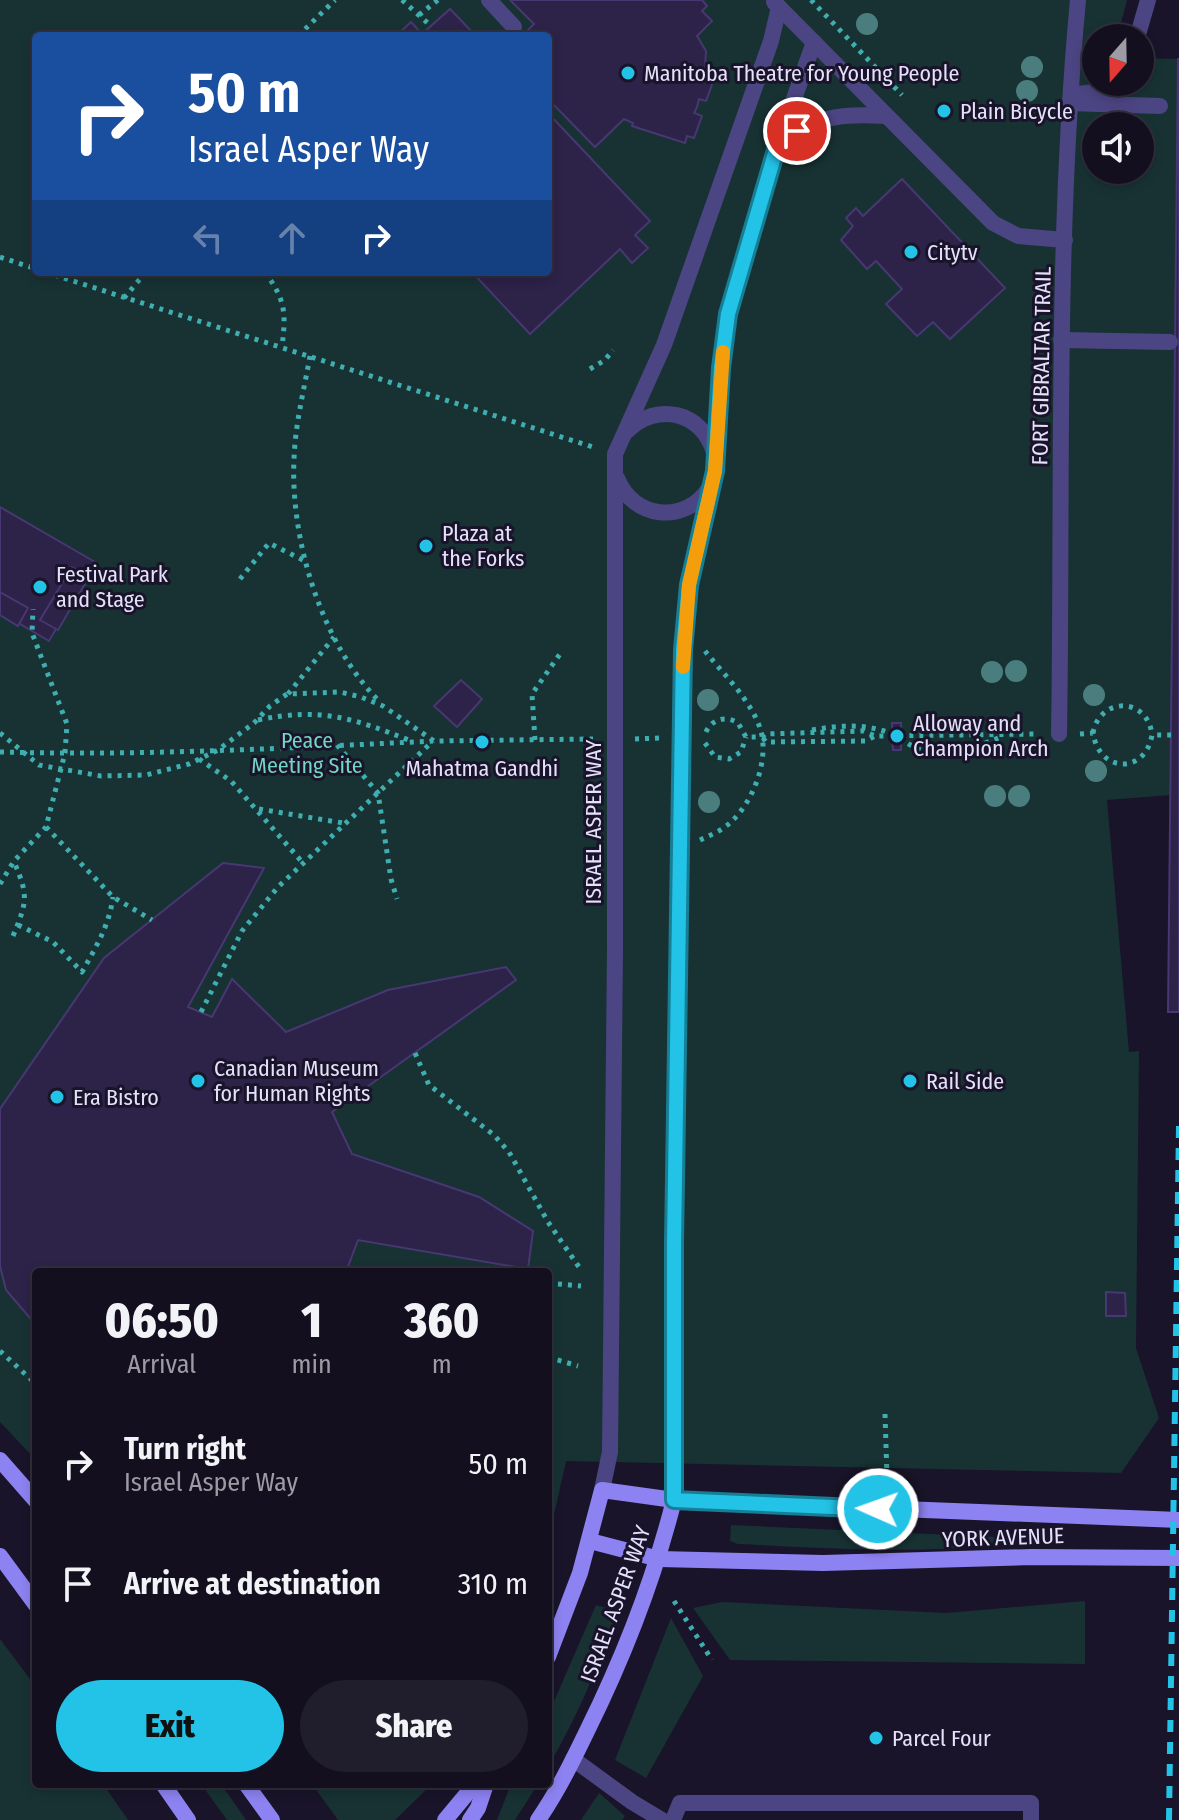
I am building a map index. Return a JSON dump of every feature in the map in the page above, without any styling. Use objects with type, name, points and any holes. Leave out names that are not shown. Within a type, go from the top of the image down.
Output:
[{"type":"main road","points":[[0,1460],[32,1496]]},
{"type":"main road","name":"YORK AVENUE","points":[[602,1490],[674,1500],[1179,1520]]},
{"type":"main road","name":"ISRAEL ASPER WAY","points":[[552,1646],[590,1541],[602,1490]]},
{"type":"main road","name":"ISRAEL ASPER WAY","points":[[538,1820],[554,1797],[607,1690],[659,1559],[674,1500]]},
{"type":"main road","name":"YORK AVENUE","points":[[590,1541],[659,1559],[837,1563],[1031,1557],[1179,1558]]},
{"type":"main road","points":[[0,1556],[30,1587]]},
{"type":"main road","points":[[166,1788],[188,1820]]},
{"type":"main road","points":[[249,1788],[272,1820]]},
{"type":"main road","points":[[445,1820],[472,1788]]},
{"type":"main road","points":[[470,1820],[485,1788]]},
{"type":"street","points":[[489,0],[514,27]]},
{"type":"street","name":"FORT GIBRALTAR TRAIL","points":[[1059,734],[1061,340],[1069,99],[1078,0]]},
{"type":"street","points":[[1141,24],[1148,0]]},
{"type":"street","points":[[775,3],[1002,229],[1018,236],[1065,240]]},
{"type":"street","name":"ISRAEL ASPER WAY","points":[[602,1490],[610,1452],[617,454],[664,345],[771,41],[775,3]]},
{"type":"street","name":"ISRAEL ASPER WAY","points":[[674,1500],[683,650],[689,585],[712,483],[728,314],[776,150],[814,42]]},
{"type":"street","points":[[1069,99],[1082,96]]},
{"type":"street","points":[[1069,99],[1160,106]]},
{"type":"street","points":[[776,150],[797,131],[823,119],[847,115],[886,116]]},
{"type":"street","points":[[1061,340],[1170,342]]},
{"type":"street","points":[[712,483],[692,506],[665,514],[647,510],[633,502],[620,487],[617,454],[635,423],[643,418],[673,413],[696,423],[711,442],[715,459]]},
{"type":"street","points":[[573,1759],[662,1820]]},
{"type":"street","points":[[673,1820],[680,1803],[1031,1803],[1031,1820]]},
{"type":"path","points":[[302,32],[335,0]]},
{"type":"path","points":[[402,0],[431,26]]},
{"type":"path","points":[[419,15],[438,0]]},
{"type":"path","points":[[0,257],[32,268]]},
{"type":"path","points":[[57,276],[617,454]]},
{"type":"path","points":[[124,298],[143,276]]},
{"type":"path","points":[[268,276],[285,306],[282,347]]},
{"type":"path","points":[[590,369],[605,360],[613,350]]},
{"type":"path","points":[[310,356],[293,460],[299,529],[315,596],[345,660],[383,706],[434,741]]},
{"type":"path","points":[[240,579],[269,543],[306,561]]},
{"type":"path","points":[[0,884],[14,861],[46,827],[65,753],[67,724],[32,633],[33,609]]},
{"type":"path","points":[[0,733],[39,765],[62,771],[101,776],[169,771],[218,750],[270,706],[293,691],[334,637]]},
{"type":"path","points":[[535,740],[532,694],[562,651]]},
{"type":"path","points":[[704,651],[747,703],[766,742],[866,741],[875,736]]},
{"type":"path","points":[[287,694],[340,692],[383,706]]},
{"type":"path","points":[[1122,705],[1141,712],[1151,726],[1152,735],[1140,759],[1123,764],[1104,758],[1094,743],[1093,733],[1094,725],[1104,712],[1122,705]]},
{"type":"path","points":[[257,720],[291,713],[331,714],[369,724],[414,742]]},
{"type":"path","points":[[723,718],[736,721],[743,727],[746,737],[741,752],[725,759],[710,752],[705,738],[711,725],[723,718]]},
{"type":"path","points":[[800,733],[858,725],[896,736],[921,750],[944,754],[971,749],[1008,734]]},
{"type":"path","points":[[746,737],[863,731],[875,736],[1093,733]]},
{"type":"path","points":[[1152,735],[1171,735]]},
{"type":"path","points":[[680,850],[723,829],[742,809],[759,771],[762,737]]},
{"type":"path","points":[[0,752],[705,738]]},
{"type":"path","points":[[201,1012],[242,931],[278,887],[434,741]]},
{"type":"path","points":[[337,745],[378,793],[397,899]]},
{"type":"path","points":[[199,759],[231,781],[303,863]]},
{"type":"path","points":[[258,809],[345,824]]},
{"type":"path","points":[[46,827],[113,897],[152,920]]},
{"type":"path","points":[[13,936],[26,889],[14,861]]},
{"type":"path","points":[[18,925],[53,942],[82,972],[105,931],[113,897]]},
{"type":"path","points":[[415,1053],[429,1085],[494,1135],[509,1152],[548,1222],[581,1270]]},
{"type":"path","points":[[552,1283],[581,1286]]},
{"type":"path","points":[[0,1351],[32,1380]]},
{"type":"path","points":[[552,1358],[578,1366]]},
{"type":"path","points":[[885,1414],[887,1478]]},
{"type":"path","points":[[674,1601],[712,1660]]},
{"type":"green space","name":"Peace Meeting Site","points":[[0,0],[1127,0],[1121,24],[1082,24],[1082,96],[1154,96],[1154,58],[1178,59],[1171,795],[1107,800],[1129,1052],[1139,1051],[1136,1348],[1159,1418],[1121,1473],[566,1461],[552,1524],[552,1268],[32,1268],[32,1456],[0,1422]]},
{"type":"green space","points":[[731,1525],[996,1537],[995,1545],[963,1548],[802,1547],[738,1544],[730,1541]]},
{"type":"green space","points":[[1085,1601],[1085,1664],[730,1660],[693,1608],[722,1602],[946,1613]]},
{"type":"green space","points":[[596,1605],[617,1611],[587,1691],[552,1759],[552,1706]]},
{"type":"green space","points":[[671,1618],[703,1676],[646,1778],[615,1760]]},
{"type":"green space","points":[[0,1639],[32,1682],[32,1788],[106,1788],[128,1820],[0,1820]]},
{"type":"green space","points":[[204,1788],[224,1788],[246,1820],[227,1820]]},
{"type":"green space","points":[[315,1788],[428,1788],[395,1820],[338,1820]]},
{"type":"green space","points":[[509,1788],[535,1788],[515,1820],[497,1820]]},
{"type":"green space","points":[[599,1793],[625,1816],[622,1820],[581,1820]]},
{"type":"building","name":"Manitoba Theatre for Young People","points":[[510,0],[702,0],[707,6],[702,11],[712,21],[697,36],[706,51],[707,77],[714,79],[706,101],[699,99],[694,113],[702,116],[694,138],[687,136],[685,143],[632,126],[633,123],[624,119],[595,147],[552,103],[552,32],[526,32],[534,24]]},
{"type":"building","points":[[450,9],[472,32],[424,32]]},
{"type":"building","points":[[411,22],[420,32],[400,32]]},
{"type":"building","points":[[1178,59],[1179,1012],[1168,1012]]},
{"type":"building","points":[[552,117],[650,221],[635,235],[648,248],[632,263],[620,249],[530,334],[476,276],[552,276]]},
{"type":"building","name":"Citytv","points":[[902,179],[1005,288],[950,339],[933,322],[917,336],[886,304],[902,289],[876,261],[867,269],[841,240],[853,226],[846,218],[856,208],[863,216]]},
{"type":"building","name":"Festival Park and Stage","points":[[0,507],[95,562],[49,641],[0,612]]},
{"type":"building","points":[[72,567],[89,577],[58,630],[40,620]]},
{"type":"building","points":[[0,592],[28,608],[18,626],[0,615]]},
{"type":"building","points":[[461,680],[482,699],[457,727],[434,706]]},
{"type":"building","name":"Alloway and Champion Arch","points":[[892,723],[901,723],[901,750],[893,750]]},
{"type":"building","name":"Canadian Museum for Human Rights","points":[[223,863],[264,868],[188,1007],[212,1017],[232,979],[286,1032],[388,990],[506,967],[516,980],[332,1112],[352,1154],[479,1197],[533,1231],[528,1268],[358,1240],[348,1268],[32,1268],[32,1320],[6,1290],[0,1266],[0,1109],[104,958]]},
{"type":"building","points":[[1106,1292],[1125,1293],[1126,1316],[1106,1316]]},
{"type":"railway","points":[[1169,1820],[1179,1126]]},
{"type":"slow traffic","points":[[683,667],[689,585],[715,471],[723,352]]},
{"type":"place","name":"Manitoba Theatre for Young People","points":[[628,73]]},
{"type":"place","name":"Plain Bicycle","points":[[944,111]]},
{"type":"place","name":"Citytv","points":[[911,252]]},
{"type":"place","name":"Plaza at the Forks","points":[[426,546]]},
{"type":"place","name":"Festival Park and Stage","points":[[40,587]]},
{"type":"place","name":"Alloway and Champion Arch","points":[[897,736]]},
{"type":"place","name":"Mahatma Gandhi","points":[[482,742]]},
{"type":"place","name":"Canadian Museum for Human Rights","points":[[198,1081]]},
{"type":"place","name":"Rail Side","points":[[910,1081]]},
{"type":"place","name":"Era Bistro","points":[[57,1097]]},
{"type":"place","name":"Parcel Four","points":[[876,1738]]},
{"type":"route","points":[[797,131],[776,150],[728,314],[721,368],[715,471],[689,585],[683,650],[674,1500],[878,1509]]}]
